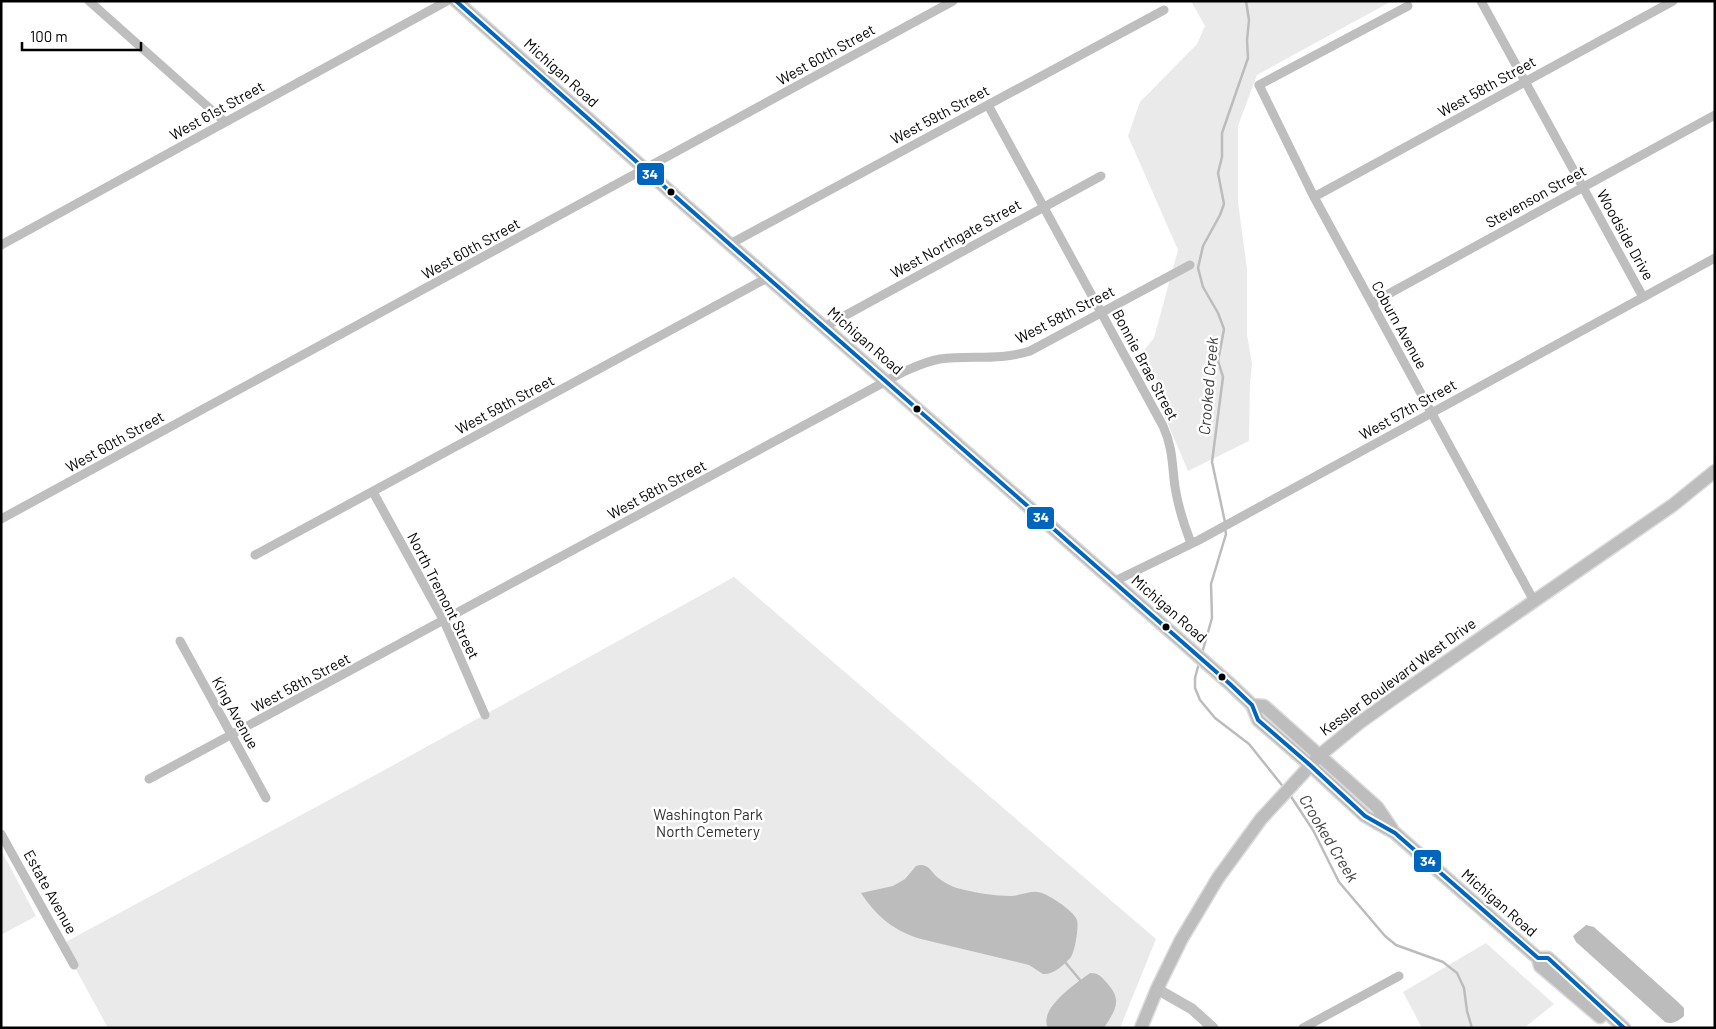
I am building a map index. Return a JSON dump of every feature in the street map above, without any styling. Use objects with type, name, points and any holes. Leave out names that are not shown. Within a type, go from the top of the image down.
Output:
[{"type":"main road","name":"Michigan Road","points":[[456,1],[645,170],[1219,675],[1252,705],[1258,720],[1365,816],[1395,833],[1495,923],[1538,958],[1540,966],[1612,1028]]},
{"type":"main road","name":"Kessler Boulevard West Drive","points":[[1141,1028],[1157,989],[1197,911],[1243,842],[1274,804],[1320,755],[1383,706],[1673,505],[1715,471]]},
{"type":"main road","name":"Michigan Road","points":[[1252,705],[1264,706],[1320,755],[1377,807],[1395,833]]},
{"type":"main road","name":"Michigan Road","points":[[1538,958],[1548,958],[1624,1028]]},
{"type":"street","points":[[89,1],[225,122]]},
{"type":"street","name":"West 61st Street","points":[[1,245],[447,1]]},
{"type":"street","name":"West 60th Street","points":[[1,520],[953,1]]},
{"type":"street","name":"Woodside Drive","points":[[1481,1],[1643,297]]},
{"type":"street","name":"West 58th Street","points":[[1314,197],[1673,1]]},
{"type":"street","name":"Coburn Avenue","points":[[1408,6],[1259,85],[1314,197],[1534,601]]},
{"type":"street","name":"West 59th Street","points":[[730,244],[1164,10]]},
{"type":"street","name":"Bonnie Brae Street","points":[[988,105],[1168,438],[1172,452],[1178,500],[1185,528],[1195,541]]},
{"type":"street","name":"Stevenson Street","points":[[1372,303],[1715,115]]},
{"type":"street","name":"West Northgate Street","points":[[824,327],[1101,176]]},
{"type":"street","name":"West 57th Street","points":[[1113,582],[1235,521],[1715,258]]},
{"type":"street","name":"West 58th Street","points":[[149,780],[913,367],[939,359],[993,358],[1022,353],[1036,348],[1190,265]]},
{"type":"street","name":"West 59th Street","points":[[255,556],[769,278]]},
{"type":"street","name":"North Tremont Street","points":[[373,492],[444,621],[485,715]]},
{"type":"street","name":"King Avenue","points":[[180,641],[266,798]]},
{"type":"street","name":"Estate Avenue","points":[[1,834],[74,965]]},
{"type":"street","points":[[1303,1028],[1399,976]]},
{"type":"street","points":[[1157,989],[1192,1010],[1213,1028]]},
{"type":"green space","points":[[1191,1],[1392,1],[1257,75],[1238,126],[1238,202],[1247,269],[1247,335],[1252,364],[1249,441],[1188,471],[1139,356],[1154,338],[1178,250],[1128,136],[1140,102],[1197,44],[1205,26]]},
{"type":"green space","name":"Washington Park North Cemetery","points":[[734,577],[1156,939],[1120,1028],[108,1028],[62,944],[379,773]]},
{"type":"green space","points":[[1,850],[36,916],[1,935]]},
{"type":"green space","points":[[1486,943],[1554,1004],[1524,1028],[1422,1028],[1403,992]]},
{"type":"shaded area","points":[[916,866],[928,867],[946,883],[961,889],[1005,896],[1037,892],[1053,898],[1071,912],[1077,920],[1076,939],[1071,957],[1054,971],[1043,974],[1029,965],[921,939],[902,932],[879,916],[861,893],[893,886],[905,879]]},
{"type":"shaded area","points":[[1586,925],[1594,927],[1678,1002],[1684,1008],[1684,1016],[1675,1022],[1665,1022],[1576,942],[1573,936]]},
{"type":"shaded area","points":[[1090,973],[1097,974],[1103,978],[1115,994],[1116,1005],[1104,1028],[1048,1028],[1046,1020],[1053,1004]]},
{"type":"waterway","name":"Crooked Creek","points":[[1225,522],[1212,462],[1223,377],[1218,361],[1224,329],[1218,313],[1203,287],[1198,268],[1203,246],[1224,204],[1218,173],[1222,157],[1222,133],[1248,58],[1249,20],[1246,1]]},
{"type":"waterway","name":"Crooked Creek","points":[[1202,653],[1212,618],[1211,584],[1226,534],[1225,528]]},
{"type":"waterway","name":"Crooked Creek","points":[[1199,663],[1195,678],[1195,688],[1200,700],[1215,718],[1249,744],[1285,789]]},
{"type":"waterway","name":"Crooked Creek","points":[[1290,795],[1313,830],[1339,882],[1385,936],[1396,945],[1443,962],[1457,973],[1464,988],[1467,1011],[1472,1028]]},
{"type":"waterway","points":[[1065,962],[1080,980]]},
{"type":"transit line","name":"34","points":[[456,1],[1230,684],[1252,705],[1258,720],[1365,816],[1395,833],[1538,958],[1548,958],[1624,1028]]}]
